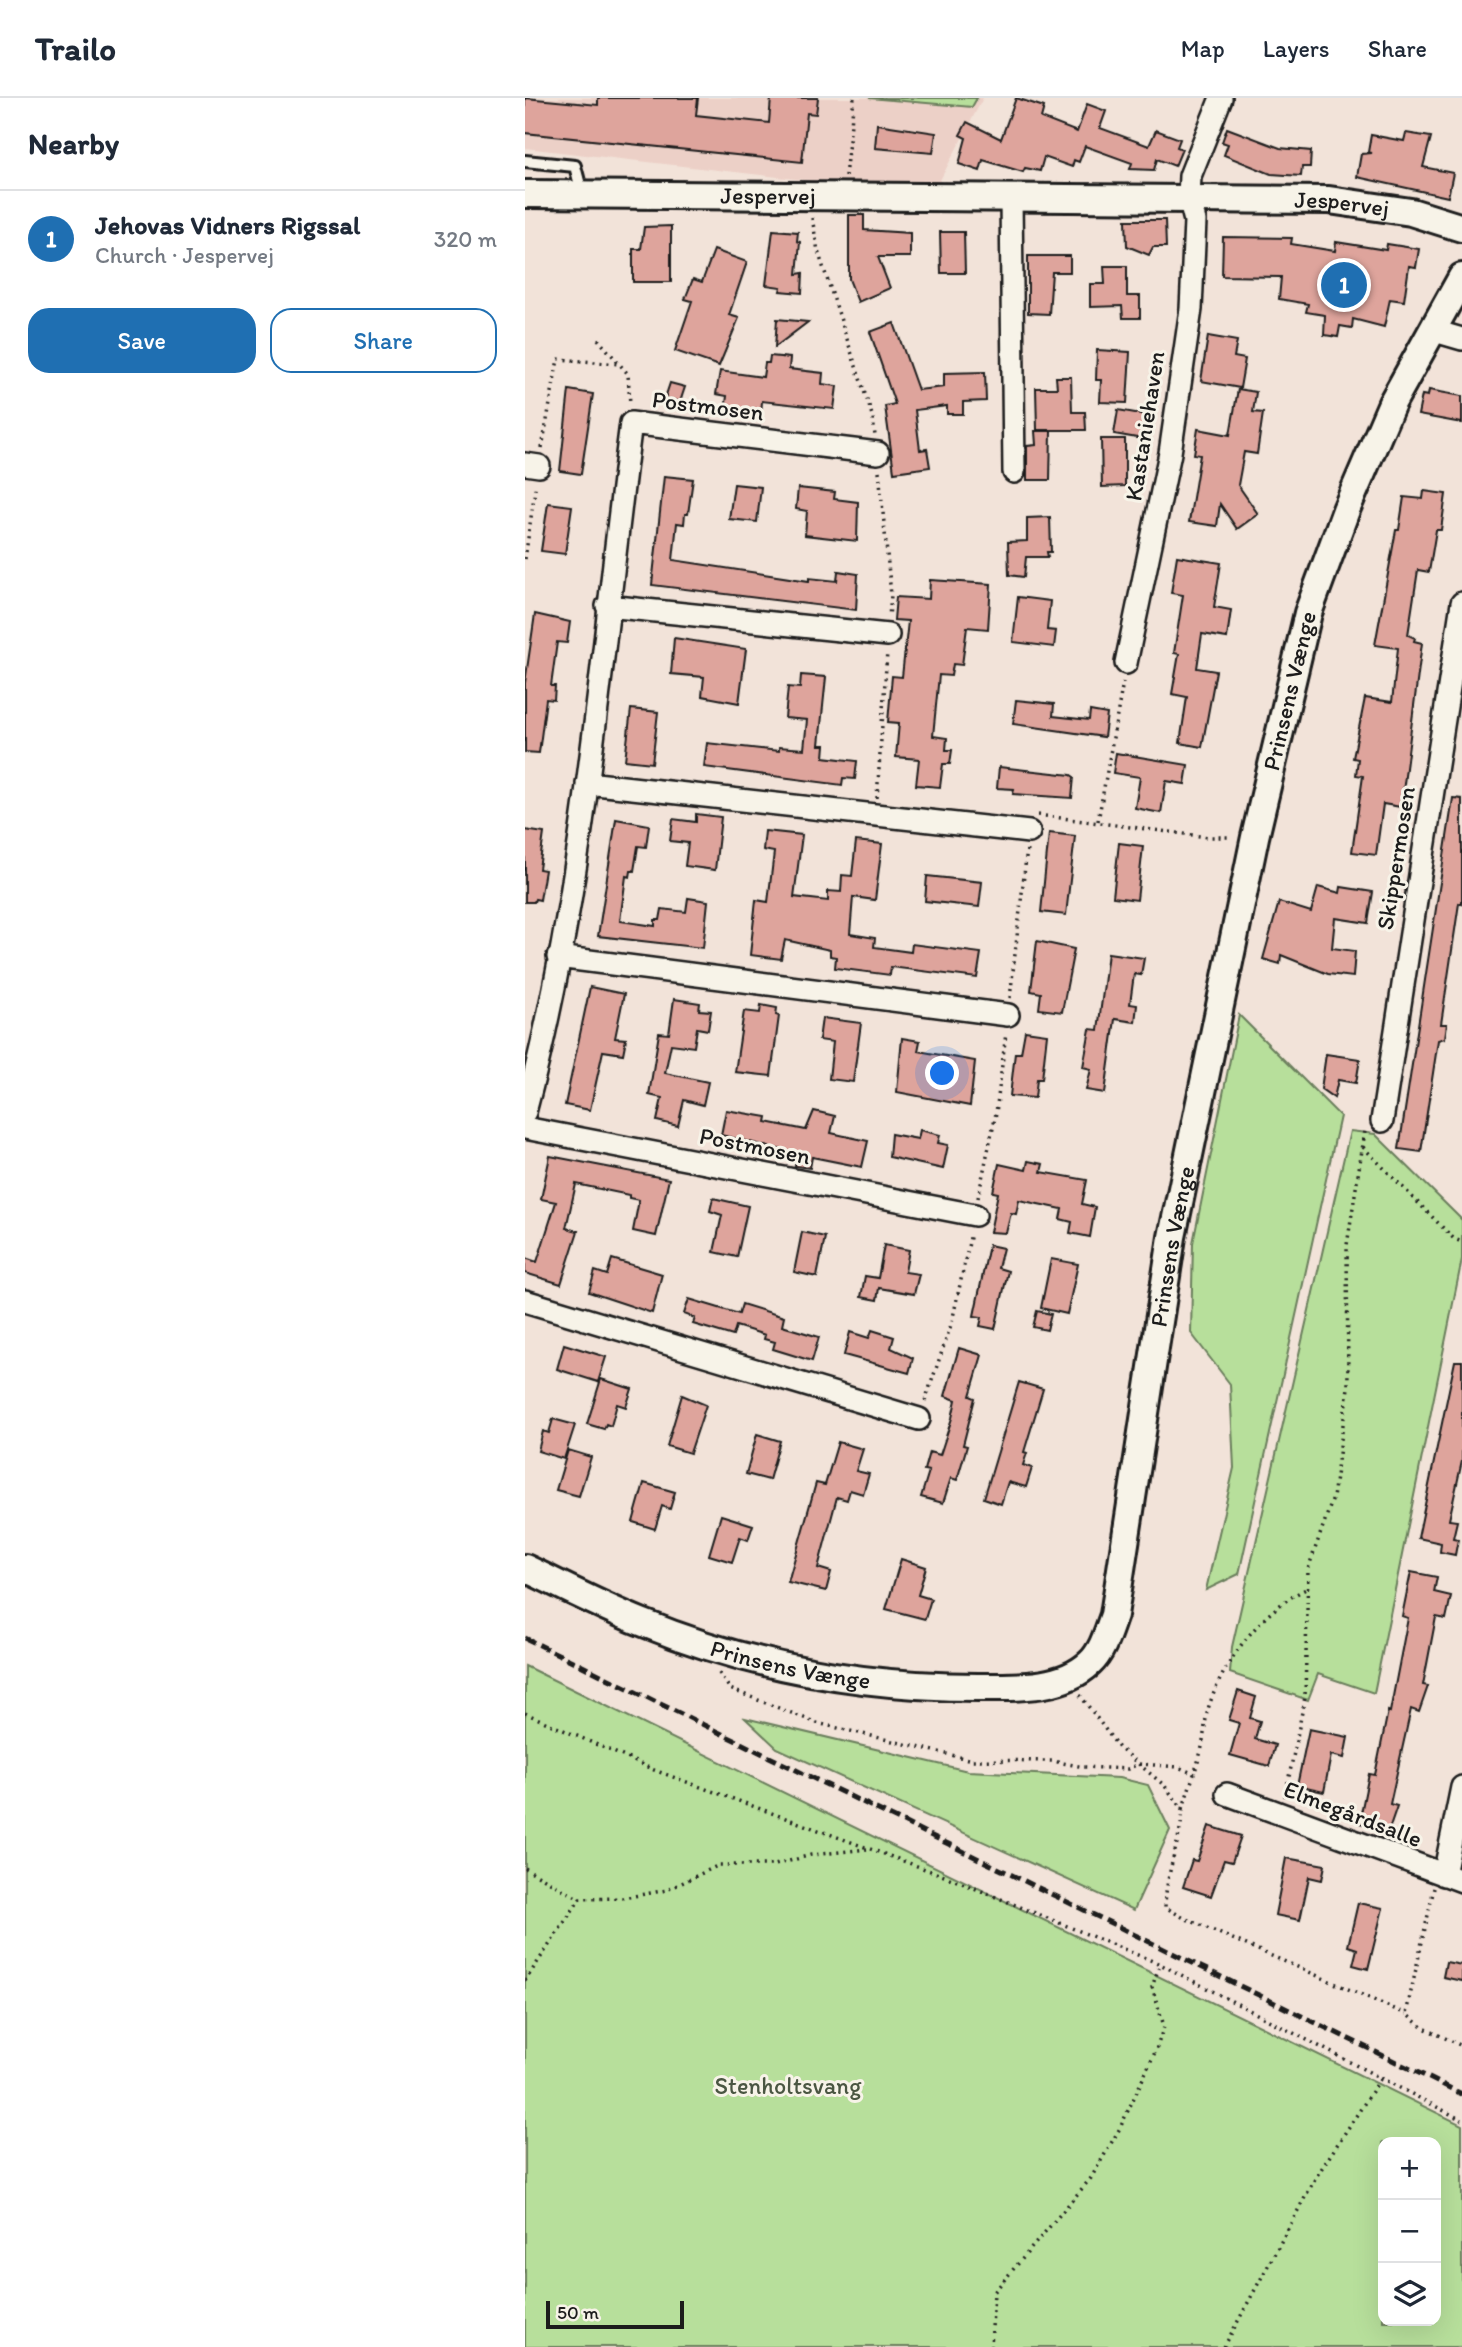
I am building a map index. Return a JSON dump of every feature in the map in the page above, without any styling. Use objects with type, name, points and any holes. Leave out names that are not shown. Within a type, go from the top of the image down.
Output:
[{"type":"street","name":"Kastaniehaven","points":[[1126,663],[1170,453],[1191,309],[1195,221],[1189,197],[1190,176],[1221,98]]},
{"type":"street","name":"Jespervej","points":[[525,194],[1329,200],[1411,212],[1462,228]]},
{"type":"street","points":[[1011,197],[1014,472]]},
{"type":"street","name":"Prinsens Vænge","points":[[525,1568],[641,1622],[741,1657],[837,1678],[921,1687],[1030,1687],[1065,1678],[1090,1662],[1105,1642],[1114,1615],[1173,1237],[1255,837],[1308,613],[1346,510],[1392,402],[1462,277]]},
{"type":"street","points":[[1431,330],[1462,339]]},
{"type":"street","name":"Postmosen","points":[[525,1112],[541,1054],[587,783],[631,424],[878,453]]},
{"type":"street","name":"Skippermosen","points":[[1382,1121],[1462,603]]},
{"type":"street","points":[[607,606],[888,635]]},
{"type":"street","points":[[587,783],[1029,832]]},
{"type":"street","points":[[558,957],[1008,1016]]},
{"type":"street","name":"Postmosen","points":[[525,1128],[975,1215]]},
{"type":"street","points":[[525,1301],[919,1419]]},
{"type":"street","points":[[1448,1877],[1462,1787]]},
{"type":"street","name":"Elmegårdsalle","points":[[1227,1794],[1448,1877]]},
{"type":"lane","points":[[525,161],[575,166],[583,194]]},
{"type":"path","points":[[843,196],[854,98]]},
{"type":"path","points":[[808,195],[818,251],[873,418],[878,453],[891,595],[876,816]]},
{"type":"path","points":[[598,339],[628,374],[631,424]]},
{"type":"path","points":[[525,559],[532,465],[558,359],[619,364]]},
{"type":"path","points":[[1098,821],[1126,663]]},
{"type":"path","points":[[919,1419],[952,1322],[996,1113],[1031,814],[1208,837],[1255,837]]},
{"type":"path","points":[[1281,1816],[1305,1697],[1308,1569],[1333,1499],[1348,1388],[1347,1245],[1363,1147],[1454,1239],[1462,1242]]},
{"type":"path","points":[[1306,1589],[1295,1594],[1244,1640],[1225,1669],[1209,1704],[1195,1774],[1183,1809],[1166,1879],[1165,1907],[1196,1924],[1406,2014],[1422,2027],[1462,2046]]},
{"type":"path","points":[[717,1670],[730,1689],[817,1723],[972,1760],[1052,1761],[1084,1767],[1128,1769],[1137,1764],[1178,1767],[1195,1774]]},
{"type":"path","points":[[1065,1678],[1119,1748],[1164,1785],[1183,1809]]},
{"type":"path","points":[[525,1713],[655,1770],[947,1877],[1160,1964],[1462,2120]]},
{"type":"path","points":[[525,1868],[580,1899],[623,1898],[667,1890],[719,1865],[775,1865],[811,1855],[870,1849]]},
{"type":"path","points":[[1406,2014],[1448,1877]]},
{"type":"path","points":[[525,1981],[580,1899]]},
{"type":"path","points":[[991,2347],[994,2292],[1091,2178],[1119,2128],[1156,2050],[1164,2025],[1152,1987],[1160,1964]]},
{"type":"path","points":[[1224,2347],[1316,2177],[1381,2078]]},
{"type":"shaded area","points":[[525,98],[983,98],[937,186],[856,186],[525,148]]},
{"type":"green space","points":[[869,98],[977,98],[972,107]]},
{"type":"green space","points":[[1239,1015],[1340,1116],[1239,1574],[1206,1590],[1234,1468],[1230,1384],[1191,1333],[1193,1243]]},
{"type":"green space","points":[[1350,1131],[1375,1134],[1462,1220],[1462,1259],[1374,1693],[1318,1674],[1308,1700],[1230,1673],[1232,1647]]},
{"type":"green space","name":"Stenholtsvang","points":[[525,1666],[1462,2125],[1462,2347],[525,2347]]},
{"type":"green space","points":[[745,1718],[968,1771],[1119,1778],[1148,1785],[1170,1830],[1134,1910],[777,1748]]},
{"type":"building","points":[[525,98],[598,105],[598,98],[698,98],[696,115],[769,123],[771,98],[818,98],[816,114],[807,113],[802,162],[525,133]]},
{"type":"building","points":[[1016,98],[1044,107],[1041,118],[1077,132],[1087,104],[1106,111],[1100,128],[1149,146],[1156,130],[1180,139],[1177,147],[1182,149],[1175,166],[1157,159],[1154,170],[1130,169],[1132,163],[1085,146],[1079,162],[1074,160],[1072,167],[1044,157],[1040,171],[1025,168],[1023,172],[983,160],[980,171],[959,164],[966,138],[960,135],[967,122],[1001,139]]},
{"type":"building","points":[[877,124],[936,133],[933,153],[875,148]]},
{"type":"building","points":[[1227,128],[1280,148],[1311,151],[1310,167],[1302,167],[1301,176],[1271,174],[1224,155],[1228,144],[1222,142]]},
{"type":"building","points":[[1406,133],[1431,137],[1423,167],[1453,173],[1448,197],[1357,177],[1361,154],[1372,153],[1368,152],[1371,135],[1404,141]]},
{"type":"building","points":[[849,215],[864,215],[864,230],[910,233],[910,257],[878,257],[890,288],[858,302],[849,279]]},
{"type":"building","points":[[1126,220],[1165,220],[1166,247],[1153,247],[1149,255],[1127,246]]},
{"type":"building","points":[[671,226],[671,282],[633,282],[633,249],[641,249],[644,227]]},
{"type":"building","points":[[773,230],[798,232],[797,241],[800,242],[797,274],[803,273],[802,293],[780,291],[781,287],[766,285]]},
{"type":"building","points":[[940,232],[964,232],[965,273],[941,273]]},
{"type":"building","points":[[1223,237],[1292,238],[1291,244],[1335,251],[1336,242],[1386,250],[1387,244],[1419,249],[1416,267],[1409,266],[1404,301],[1390,299],[1384,327],[1353,319],[1352,328],[1340,326],[1338,337],[1324,335],[1325,315],[1306,312],[1308,304],[1279,299],[1281,277],[1222,276]]},
{"type":"building","points":[[714,250],[747,262],[729,315],[739,318],[719,366],[675,351],[692,301],[685,299],[693,279],[702,282]]},
{"type":"building","points":[[1028,256],[1070,256],[1070,272],[1052,272],[1049,314],[1028,313]]},
{"type":"building","points":[[1104,266],[1127,266],[1127,296],[1140,296],[1140,318],[1123,318],[1122,306],[1090,307],[1090,284],[1105,284]]},
{"type":"building","points":[[777,319],[808,322],[775,347]]},
{"type":"building","points":[[894,323],[918,390],[944,387],[944,373],[985,372],[986,401],[963,402],[963,414],[947,414],[947,406],[915,410],[920,450],[927,449],[930,467],[894,472],[885,406],[895,404],[870,332]]},
{"type":"building","points":[[1208,336],[1237,341],[1234,357],[1245,359],[1240,388],[1201,381]]},
{"type":"building","points":[[1097,350],[1130,352],[1127,403],[1100,402],[1101,380],[1096,380]]},
{"type":"building","points":[[770,356],[790,358],[789,369],[823,373],[822,384],[837,386],[834,409],[762,401],[761,415],[725,411],[727,396],[716,394],[720,371],[763,377],[765,363],[769,363]]},
{"type":"building","points":[[1056,377],[1071,377],[1072,412],[1085,412],[1086,430],[1037,430],[1036,388],[1057,388]]},
{"type":"building","points":[[670,383],[685,387],[680,402],[665,398]]},
{"type":"building","points":[[1238,389],[1256,392],[1253,412],[1263,413],[1257,454],[1244,452],[1238,485],[1258,514],[1237,529],[1220,504],[1217,526],[1189,522],[1200,455],[1194,454],[1198,429],[1230,435]]},
{"type":"building","points":[[569,390],[593,394],[581,474],[560,471]]},
{"type":"building","points":[[1429,390],[1462,396],[1462,423],[1418,415],[1422,395],[1428,396]]},
{"type":"building","points":[[1118,410],[1147,415],[1143,439],[1114,434]]},
{"type":"building","points":[[1035,431],[1051,431],[1050,480],[1027,480],[1027,446],[1036,445]]},
{"type":"building","points":[[1101,439],[1125,439],[1125,486],[1102,487]]},
{"type":"building","points":[[664,476],[693,479],[688,514],[685,514],[684,524],[677,523],[673,560],[809,581],[809,578],[837,581],[838,571],[858,574],[856,610],[652,585]]},
{"type":"building","points":[[734,484],[761,487],[757,522],[729,519]]},
{"type":"building","points":[[798,488],[835,492],[834,499],[858,502],[857,541],[805,535],[807,511],[796,509]]},
{"type":"building","points":[[1424,491],[1446,494],[1441,530],[1436,530],[1429,572],[1418,570],[1408,635],[1415,638],[1414,641],[1422,643],[1401,807],[1383,804],[1376,855],[1352,852],[1363,776],[1356,775],[1358,759],[1353,758],[1365,698],[1392,702],[1398,648],[1375,645],[1396,530],[1399,530],[1404,497],[1423,499]]},
{"type":"building","points":[[548,503],[572,506],[565,554],[541,551]]},
{"type":"building","points":[[1050,517],[1051,552],[1047,552],[1048,557],[1026,557],[1024,577],[1009,575],[1008,542],[1027,541],[1027,518]]},
{"type":"building","points":[[1177,556],[1221,563],[1214,607],[1231,610],[1227,638],[1202,634],[1197,668],[1216,671],[1202,747],[1180,743],[1187,697],[1172,694],[1179,654],[1174,653],[1183,595],[1171,593]]},
{"type":"building","points":[[930,580],[991,584],[988,629],[967,627],[962,665],[953,664],[951,676],[939,675],[933,736],[947,738],[946,750],[952,750],[950,764],[943,764],[940,787],[916,785],[919,759],[896,757],[899,723],[888,722],[892,676],[902,677],[908,621],[894,620],[896,597],[929,599]]},
{"type":"building","points":[[1018,597],[1050,601],[1047,630],[1056,631],[1054,647],[1013,642]]},
{"type":"building","points":[[535,614],[570,622],[567,643],[557,642],[551,686],[555,686],[554,700],[546,699],[539,753],[525,752],[525,683]]},
{"type":"building","points":[[674,638],[746,649],[739,703],[702,696],[704,677],[671,674]]},
{"type":"building","points":[[801,675],[826,677],[819,745],[825,745],[824,757],[857,761],[855,779],[843,778],[842,785],[704,767],[707,743],[779,751],[779,747],[804,749],[807,720],[785,718],[788,687],[800,688]]},
{"type":"building","points":[[1016,700],[1054,704],[1053,716],[1089,720],[1090,711],[1107,714],[1104,737],[1013,724]]},
{"type":"building","points":[[631,709],[658,712],[652,763],[625,760]]},
{"type":"building","points":[[1116,753],[1188,765],[1185,784],[1166,781],[1161,813],[1135,808],[1140,777],[1113,773]]},
{"type":"building","points":[[999,767],[1071,775],[1074,777],[1072,798],[1013,794],[1014,789],[997,788]]},
{"type":"building","points":[[1453,798],[1462,799],[1462,904],[1459,903],[1441,1024],[1447,1024],[1445,1038],[1438,1040],[1421,1152],[1399,1149]]},
{"type":"building","points":[[696,814],[721,817],[715,870],[685,866],[688,843],[670,841],[673,819],[696,822]]},
{"type":"building","points":[[616,819],[649,825],[646,847],[638,846],[634,871],[631,871],[630,877],[626,876],[620,921],[655,926],[655,920],[660,920],[662,909],[686,912],[688,898],[708,901],[703,948],[598,936]]},
{"type":"building","points":[[525,830],[544,833],[539,869],[545,870],[540,900],[535,899],[534,902],[525,902]]},
{"type":"building","points":[[765,831],[802,835],[794,897],[828,901],[828,891],[841,892],[842,875],[852,876],[856,841],[882,844],[875,900],[853,897],[850,934],[875,938],[874,947],[911,952],[912,944],[981,953],[977,978],[891,967],[890,975],[835,968],[836,957],[830,956],[830,950],[785,940],[781,959],[750,955],[756,900],[768,902],[774,852],[763,850]]},
{"type":"building","points":[[1049,833],[1075,836],[1066,915],[1041,912]]},
{"type":"building","points":[[1119,843],[1143,846],[1137,900],[1113,897]]},
{"type":"building","points":[[927,876],[982,882],[979,907],[925,901]]},
{"type":"building","points":[[1318,887],[1340,893],[1341,887],[1373,892],[1368,923],[1335,918],[1332,948],[1355,951],[1353,977],[1328,974],[1281,955],[1280,964],[1263,959],[1279,902],[1311,912]]},
{"type":"building","points":[[1037,941],[1074,949],[1062,1012],[1039,1009],[1041,993],[1031,991]]},
{"type":"building","points":[[1108,953],[1144,958],[1141,975],[1134,974],[1130,1004],[1137,1005],[1135,1022],[1115,1019],[1105,1093],[1086,1090],[1091,1069],[1083,1067],[1090,1029],[1098,1030]]},
{"type":"building","points":[[590,987],[624,994],[615,1038],[626,1039],[623,1054],[603,1051],[590,1110],[565,1105]]},
{"type":"building","points":[[674,999],[700,1003],[699,1010],[711,1011],[708,1030],[697,1028],[694,1047],[671,1044],[665,1073],[708,1082],[703,1105],[684,1100],[678,1126],[657,1121],[662,1098],[649,1095],[659,1033],[669,1034]]},
{"type":"building","points":[[761,1005],[777,1008],[776,1015],[779,1016],[771,1076],[735,1072],[744,1011],[760,1013]]},
{"type":"building","points":[[822,1018],[861,1023],[853,1082],[829,1079],[833,1042],[819,1040]]},
{"type":"building","points":[[1025,1031],[1047,1034],[1042,1079],[1037,1079],[1035,1098],[1010,1096],[1015,1053],[1021,1053]]},
{"type":"building","points":[[902,1038],[920,1041],[918,1051],[975,1061],[970,1106],[897,1092]]},
{"type":"building","points":[[1326,1054],[1360,1059],[1356,1083],[1338,1080],[1334,1098],[1321,1089]]},
{"type":"building","points":[[726,1110],[767,1117],[766,1122],[806,1130],[814,1111],[835,1116],[831,1133],[868,1141],[862,1167],[812,1157],[810,1168],[795,1166],[798,1154],[721,1135]]},
{"type":"building","points":[[920,1130],[940,1135],[938,1143],[948,1145],[943,1169],[889,1157],[891,1134],[918,1139]]},
{"type":"building","points":[[550,1156],[669,1179],[656,1236],[633,1231],[639,1200],[629,1198],[629,1195],[576,1184],[566,1228],[578,1231],[561,1284],[525,1273],[525,1258],[537,1262],[556,1202],[541,1199]]},
{"type":"building","points":[[1028,1161],[1043,1164],[1041,1172],[1087,1180],[1082,1204],[1095,1207],[1090,1237],[1070,1233],[1072,1222],[1060,1219],[1062,1209],[1019,1200],[1016,1214],[1011,1213],[1006,1233],[990,1232],[998,1193],[993,1192],[999,1164],[1026,1170]]},
{"type":"building","points":[[713,1198],[748,1206],[737,1257],[714,1252],[722,1215],[710,1211]]},
{"type":"building","points":[[802,1232],[825,1237],[817,1277],[794,1272]]},
{"type":"building","points":[[884,1245],[909,1250],[905,1272],[919,1274],[914,1294],[879,1288],[877,1300],[861,1297],[865,1276],[878,1278]]},
{"type":"building","points":[[989,1245],[1003,1248],[998,1268],[1008,1271],[995,1329],[980,1326],[982,1317],[974,1316]]},
{"type":"building","points":[[612,1259],[662,1274],[652,1313],[589,1292],[595,1271],[607,1275]]},
{"type":"building","points":[[1051,1259],[1078,1264],[1067,1314],[1041,1308]]},
{"type":"building","points":[[689,1299],[739,1314],[742,1304],[784,1317],[782,1326],[819,1337],[812,1361],[773,1349],[775,1342],[764,1339],[765,1335],[736,1326],[733,1336],[693,1324],[695,1318],[684,1314]]},
{"type":"building","points":[[1037,1311],[1051,1314],[1047,1330],[1033,1327]]},
{"type":"building","points":[[872,1330],[894,1337],[891,1348],[913,1358],[909,1373],[844,1355],[850,1332],[869,1338]]},
{"type":"building","points":[[564,1344],[606,1357],[598,1382],[557,1369]]},
{"type":"building","points":[[959,1348],[982,1355],[970,1396],[975,1398],[963,1445],[967,1446],[957,1480],[951,1478],[943,1503],[921,1497],[929,1471],[924,1470],[929,1452],[940,1455],[952,1418],[956,1400],[945,1396]]},
{"type":"building","points":[[1455,1361],[1462,1361],[1462,1461],[1449,1520],[1457,1521],[1453,1538],[1458,1539],[1455,1555],[1440,1552],[1441,1543],[1418,1538]]},
{"type":"building","points":[[601,1379],[632,1389],[626,1407],[617,1404],[611,1426],[606,1424],[604,1429],[587,1424]]},
{"type":"building","points":[[1019,1382],[1043,1389],[1024,1452],[1027,1453],[1023,1465],[1032,1468],[1026,1487],[1008,1482],[1001,1504],[984,1498]]},
{"type":"building","points":[[682,1395],[706,1405],[690,1453],[667,1446]]},
{"type":"building","points":[[553,1419],[575,1425],[564,1459],[538,1451],[543,1431],[549,1433]]},
{"type":"building","points":[[757,1434],[780,1441],[769,1480],[746,1474]]},
{"type":"building","points":[[838,1442],[863,1449],[856,1471],[869,1474],[863,1494],[850,1490],[847,1500],[837,1497],[818,1568],[831,1572],[826,1591],[788,1582],[816,1483],[825,1485]]},
{"type":"building","points":[[568,1450],[591,1457],[579,1496],[556,1490]]},
{"type":"building","points":[[644,1483],[675,1492],[670,1509],[662,1506],[655,1529],[633,1522]]},
{"type":"building","points":[[721,1515],[753,1525],[748,1540],[740,1537],[732,1562],[709,1555]]},
{"type":"building","points":[[901,1559],[926,1567],[918,1595],[931,1599],[925,1619],[886,1609]]},
{"type":"building","points":[[1411,1572],[1437,1577],[1434,1592],[1451,1596],[1446,1619],[1436,1617],[1423,1685],[1428,1686],[1419,1712],[1411,1709],[1390,1804],[1397,1806],[1389,1829],[1359,1823],[1369,1774],[1375,1775],[1388,1711],[1390,1712],[1408,1618],[1402,1616]]},
{"type":"building","points":[[1238,1691],[1256,1697],[1250,1718],[1260,1721],[1255,1739],[1275,1745],[1269,1766],[1230,1755],[1239,1723],[1229,1720]]},
{"type":"building","points":[[1309,1729],[1348,1737],[1344,1758],[1331,1755],[1324,1792],[1297,1786]]},
{"type":"building","points":[[1209,1826],[1241,1836],[1232,1862],[1224,1860],[1211,1896],[1183,1887],[1192,1860],[1197,1861]]},
{"type":"building","points":[[1286,1858],[1325,1865],[1322,1880],[1309,1877],[1300,1920],[1275,1915]]},
{"type":"building","points":[[1358,1903],[1383,1908],[1368,1969],[1353,1965],[1357,1949],[1348,1946]]},
{"type":"building","points":[[1446,1962],[1462,1965],[1462,1981],[1443,1977]]},
{"type":"railway","points":[[525,1638],[1462,2094]]},
{"type":"place","name":"Jehovas Vidners Rigssal","points":[[1344,285]]}]
